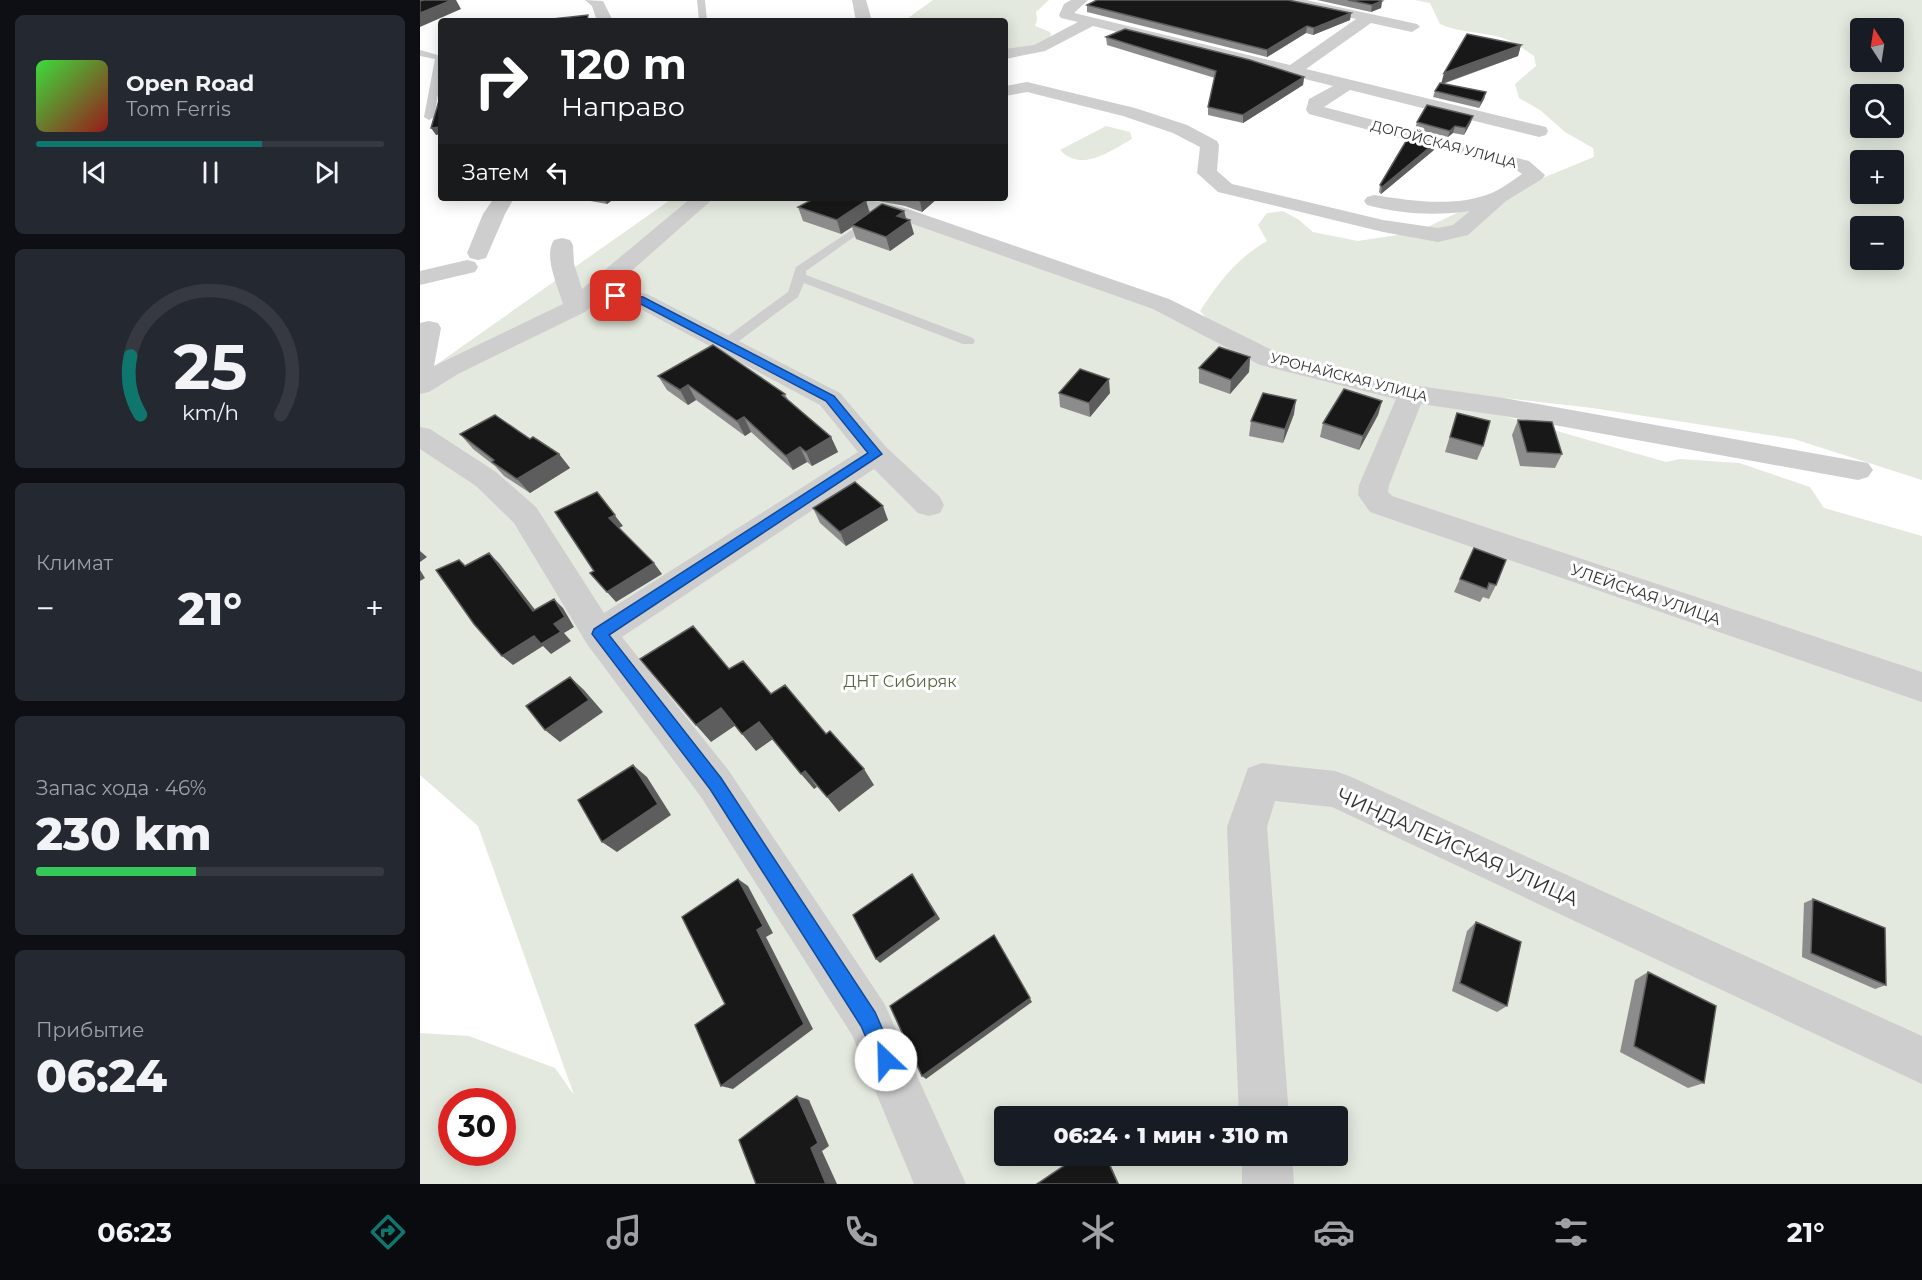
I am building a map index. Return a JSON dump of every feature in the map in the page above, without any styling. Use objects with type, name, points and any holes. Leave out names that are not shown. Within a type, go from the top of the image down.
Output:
[{"type":"street","points":[[592,0],[598,4],[604,18]]},
{"type":"street","points":[[859,0],[863,18]]},
{"type":"street","points":[[1081,0],[1069,6],[1066,15],[1539,131]]},
{"type":"street","points":[[1286,0],[1412,27]]},
{"type":"street","points":[[1294,70],[1370,17]]},
{"type":"street","points":[[1008,54],[1044,47],[1091,21]]},
{"type":"street","name":"ДОГОЙСКАЯ УЛИЦА","points":[[1008,90],[1027,87],[1129,112],[1180,129],[1210,145],[1207,173],[1226,188],[1383,226],[1438,235],[1460,230],[1499,197],[1535,175],[1522,165],[1315,110],[1315,103],[1350,83]]},
{"type":"street","points":[[420,278],[472,260],[502,201]]},
{"type":"street","points":[[420,386],[449,368],[584,300],[700,201]]},
{"type":"street","name":"УРОНАЙСКАЯ УЛИЦА","points":[[842,201],[886,210],[1161,304],[1269,359],[1412,394],[1504,407],[1858,470]]},
{"type":"street","points":[[562,245],[563,264],[584,300]]},
{"type":"street","points":[[584,300],[639,299],[830,399],[876,454],[929,505]]},
{"type":"street","points":[[420,369],[429,328]]},
{"type":"street","name":"УЛЕЙСКАЯ УЛИЦА","points":[[1412,394],[1374,485],[1373,495],[1381,504],[1922,687]]},
{"type":"street","points":[[420,435],[486,479],[525,515],[599,634],[716,784],[868,1019],[940,1184]]},
{"type":"street","points":[[599,634],[876,454]]},
{"type":"street","name":"ЧИНДАЛЕЙСКАЯ УЛИЦА","points":[[1263,1106],[1247,827],[1262,782],[1335,789],[1922,1060]]},
{"type":"street","points":[[1267,1166],[1268,1184]]},
{"type":"lane","points":[[701,0],[703,18]]},
{"type":"lane","points":[[420,53],[438,58]]},
{"type":"lane","points":[[429,117],[438,69]]},
{"type":"lane","points":[[726,344],[793,294],[800,270],[886,210]]},
{"type":"lane","points":[[799,277],[968,341]]},
{"type":"green space","points":[[933,0],[1049,0],[1036,12],[1035,26],[1050,32],[1051,35],[1042,43],[1008,51],[1008,18],[908,18]]},
{"type":"green space","name":"ДНТ Сибиряк","points":[[1414,0],[1922,0],[1922,480],[1794,439],[1592,408],[1398,386],[1666,462],[1680,459],[1739,463],[1810,487],[1824,508],[1922,536],[1922,1184],[420,1184],[420,1033],[469,1036],[555,1068],[574,1095],[478,826],[420,775],[420,376],[669,201],[884,201],[1207,319],[1200,311],[1222,281],[1247,255],[1267,241],[1258,225],[1267,213],[1283,211],[1299,220],[1313,232],[1358,241],[1417,232],[1461,211],[1594,157],[1593,148],[1565,132],[1540,110],[1519,98],[1515,84],[1536,66],[1534,56],[1501,37],[1440,24],[1430,3]]},
{"type":"green space","points":[[1106,126],[1130,132],[1132,139],[1105,154],[1087,160],[1077,160],[1060,150]]},
{"type":"building","points":[[452,0],[420,13],[420,1]]},
{"type":"building","points":[[1097,0],[1288,0],[1351,13],[1314,28],[1307,26],[1267,50],[1087,5]]},
{"type":"building","points":[[1348,0],[1377,0],[1382,1],[1372,5]]},
{"type":"building","points":[[588,15],[588,18],[562,18]]},
{"type":"building","points":[[1125,29],[1250,60],[1304,77],[1243,115],[1208,107],[1216,71],[1106,37]]},
{"type":"building","points":[[1467,34],[1521,45],[1444,73]]},
{"type":"building","points":[[1440,83],[1486,92],[1481,102],[1435,91]]},
{"type":"building","points":[[438,104],[438,127],[431,128]]},
{"type":"building","points":[[1427,105],[1473,116],[1466,128],[1455,126],[1450,131],[1417,122]]},
{"type":"building","points":[[1409,136],[1435,143],[1382,187],[1380,185]]},
{"type":"building","points":[[809,201],[866,201],[837,220],[798,207]]},
{"type":"building","points":[[882,204],[904,211],[897,216],[910,220],[886,237],[852,225]]},
{"type":"building","points":[[713,345],[785,394],[782,395],[831,437],[806,452],[800,447],[786,456],[744,417],[737,421],[688,385],[680,390],[658,376]]},
{"type":"building","points":[[1219,347],[1250,357],[1231,380],[1199,368]]},
{"type":"building","points":[[1080,369],[1109,379],[1089,403],[1059,393]]},
{"type":"building","points":[[1344,389],[1382,401],[1363,436],[1323,423]]},
{"type":"building","points":[[1263,393],[1296,400],[1285,429],[1251,421]]},
{"type":"building","points":[[1457,413],[1490,421],[1483,446],[1450,437]]},
{"type":"building","points":[[495,415],[530,439],[533,437],[559,454],[517,479],[492,462],[494,460],[460,434]]},
{"type":"building","points":[[1518,420],[1552,422],[1562,454],[1527,452]]},
{"type":"building","points":[[855,482],[883,506],[840,532],[813,508]]},
{"type":"building","points":[[597,492],[615,515],[609,518],[654,563],[607,592],[590,573],[594,571],[555,512]]},
{"type":"building","points":[[1474,548],[1506,560],[1496,585],[1489,583],[1487,589],[1460,579]]},
{"type":"building","points":[[489,553],[533,611],[554,599],[565,617],[554,624],[561,632],[541,644],[534,636],[502,656],[474,624],[436,570],[459,560],[465,566]]},
{"type":"building","points":[[693,626],[729,669],[743,661],[771,694],[785,685],[826,734],[830,731],[864,769],[827,797],[805,771],[801,774],[759,722],[742,734],[721,708],[696,725],[640,659]]},
{"type":"building","points":[[570,677],[589,700],[545,730],[526,706]]},
{"type":"building","points":[[633,765],[658,804],[602,842],[578,800]]},
{"type":"building","points":[[912,874],[936,915],[876,959],[853,915]]},
{"type":"building","points":[[738,879],[763,926],[757,930],[804,1024],[721,1086],[695,1025],[725,1004],[682,917]]},
{"type":"building","points":[[1813,899],[1885,928],[1886,985],[1811,953]]},
{"type":"building","points":[[1476,922],[1521,942],[1507,1006],[1460,983]]},
{"type":"building","points":[[994,935],[1030,998],[922,1076],[890,1006]]},
{"type":"building","points":[[1648,972],[1716,1006],[1704,1083],[1634,1046]]},
{"type":"building","points":[[797,1096],[818,1143],[811,1148],[826,1184],[756,1184],[739,1140]]},
{"type":"building","points":[[1064,1166],[1110,1166],[1118,1184],[1037,1184]]},
{"type":"route","points":[[616,296],[639,299],[830,399],[876,454],[599,634],[716,784],[868,1019],[886,1060]]}]
